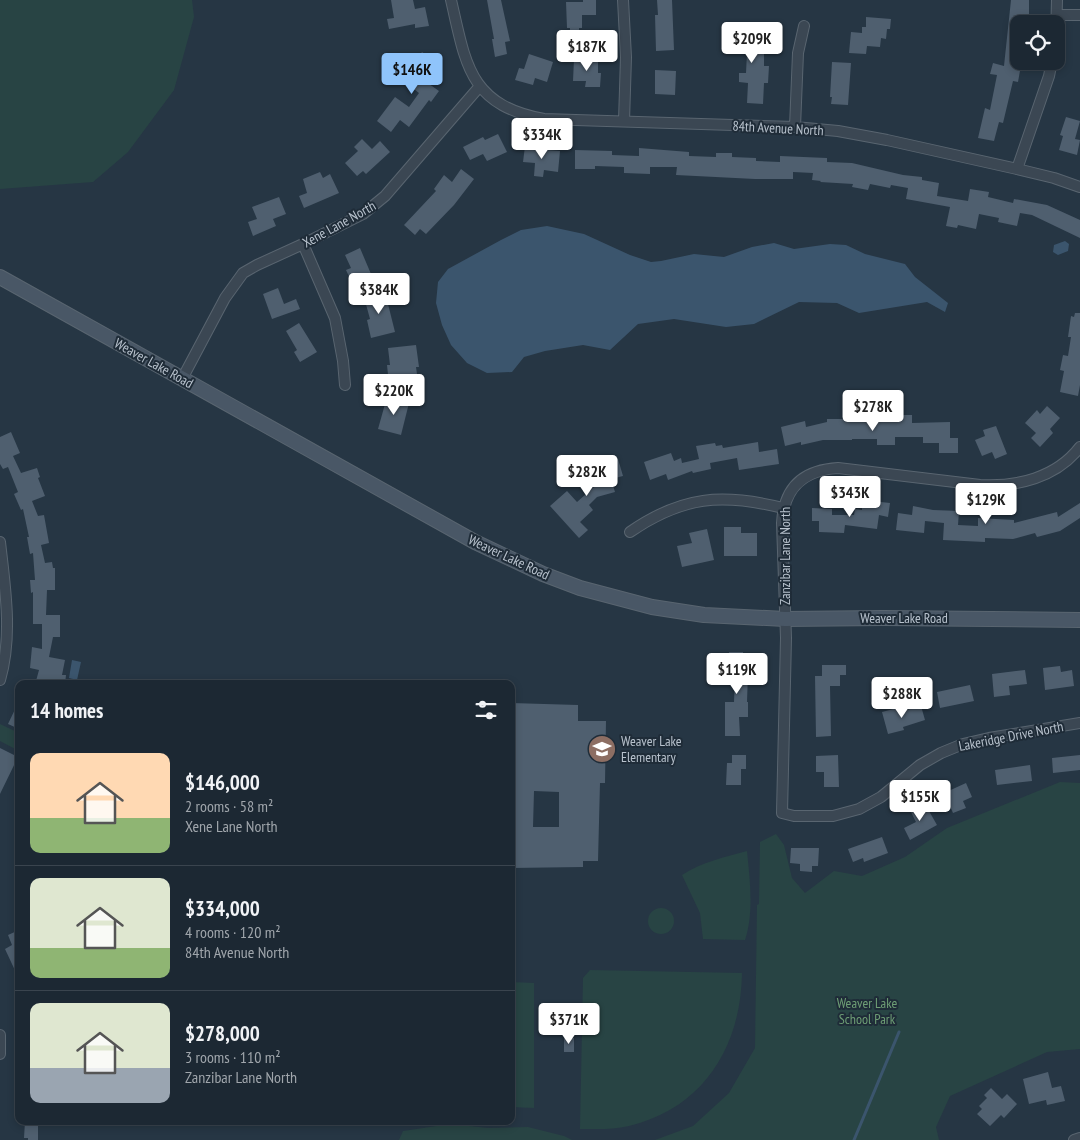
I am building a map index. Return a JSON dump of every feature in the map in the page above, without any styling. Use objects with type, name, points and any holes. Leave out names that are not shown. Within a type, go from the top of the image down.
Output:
[{"type":"main road","name":"Weaver Lake Road","points":[[0,277],[475,542],[543,574],[602,595],[652,607],[704,615],[785,619],[1080,620]]},
{"type":"street","points":[[451,0],[469,69],[480,86]]},
{"type":"street","points":[[623,0],[626,56],[624,121]]},
{"type":"street","points":[[1057,0],[1058,15]]},
{"type":"street","points":[[1065,15],[1080,15]]},
{"type":"street","points":[[795,128],[798,53],[804,26]]},
{"type":"street","points":[[1016,169],[1050,70]]},
{"type":"street","name":"84th Avenue North","points":[[480,86],[493,100],[509,110],[544,119],[838,131],[865,135],[1016,169],[1054,178],[1080,188]]},
{"type":"street","name":"Xene Lane North","points":[[182,379],[225,298],[243,273],[363,214],[385,196],[480,86]]},
{"type":"street","points":[[303,244],[335,318],[343,361],[345,385]]},
{"type":"street","name":"Zanzibar Lane North","points":[[782,813],[786,638],[783,508],[791,491],[808,475],[822,469],[838,468],[1001,486],[1023,483],[1043,476],[1061,464],[1080,447]]},
{"type":"street","points":[[630,532],[650,518],[675,507],[703,500],[731,499],[758,502],[783,508]]},
{"type":"street","points":[[0,542],[8,628],[7,646],[0,680]]},
{"type":"street","name":"Lakeridge Drive North","points":[[782,813],[794,816],[833,816],[858,809],[881,797],[920,765],[962,744],[1080,723]]},
{"type":"street","points":[[0,1035],[0,1054]]},
{"type":"street","points":[[1074,1140],[1080,1138]]},
{"type":"green space","points":[[0,0],[192,0],[194,17],[174,90],[128,152],[93,182],[0,189]]},
{"type":"green space","points":[[0,724],[15,731],[15,749],[0,741]]},
{"type":"green space","name":"Weaver Lake School Park","points":[[1060,782],[1080,783],[1080,1049],[1047,1052],[950,1096],[936,1127],[939,1140],[655,1140],[693,1126],[729,1093],[755,1048],[760,842],[776,834],[784,845],[792,878],[805,893],[834,871],[862,876],[905,857],[947,828]]},
{"type":"green space","points":[[747,851],[750,919],[745,940],[703,939],[700,913],[682,875],[706,863]]},
{"type":"green space","points":[[661,908],[670,912],[674,921],[670,930],[661,934],[652,930],[648,921],[652,912]]},
{"type":"green space","points":[[590,970],[742,973],[740,1000],[726,1049],[713,1070],[697,1089],[678,1105],[655,1117],[629,1126],[580,1129],[583,978]]},
{"type":"green space","points":[[515,982],[534,983],[534,1108],[515,1107]]},
{"type":"green space","points":[[443,1125],[488,1128],[528,1127],[564,1136],[572,1140],[399,1140],[403,1131]]},
{"type":"water","points":[[547,226],[584,234],[630,255],[651,262],[694,254],[724,257],[752,247],[774,243],[794,249],[830,244],[846,245],[865,254],[905,264],[915,277],[948,303],[945,312],[927,302],[859,313],[837,303],[799,302],[754,324],[726,327],[674,319],[638,324],[610,350],[583,345],[545,351],[524,357],[512,372],[487,373],[467,363],[451,345],[442,325],[436,303],[438,282],[448,269],[501,240],[521,230]]},
{"type":"water","points":[[1065,241],[1069,244],[1068,251],[1058,255],[1053,252],[1054,245]]},
{"type":"water","points":[[72,660],[81,662],[77,680],[69,678]]},
{"type":"building","points":[[391,0],[413,0],[415,9],[425,7],[429,26],[415,28],[415,24],[389,29],[387,19],[394,18]]},
{"type":"building","points":[[487,0],[501,0],[510,41],[505,42],[507,54],[495,57],[492,39],[494,39]]},
{"type":"building","points":[[583,0],[596,0],[596,15],[582,15],[582,28],[579,28],[579,34],[570,34],[570,28],[567,28],[566,2],[583,2]]},
{"type":"building","points":[[657,0],[672,0],[674,50],[656,51],[655,15],[658,15]]},
{"type":"building","points":[[1011,0],[1029,0],[1028,15],[1010,15],[1010,70],[1020,70],[1018,82],[1013,81],[1003,123],[999,122],[994,141],[978,138],[985,108],[990,110],[997,75],[990,74],[993,63],[1004,66]]},
{"type":"building","points":[[866,17],[891,19],[886,39],[881,38],[880,47],[867,46],[866,54],[849,53],[851,32],[862,33],[862,27],[866,27]]},
{"type":"building","points":[[735,28],[753,28],[753,39],[764,39],[764,66],[769,66],[768,83],[764,83],[763,104],[747,103],[748,83],[739,82],[739,73],[746,73],[747,53],[735,53]]},
{"type":"building","points":[[422,52],[438,63],[425,81],[439,91],[431,102],[429,100],[409,127],[400,120],[391,132],[377,121],[395,97],[409,107],[419,93],[402,80]]},
{"type":"building","points":[[529,54],[553,62],[547,82],[535,78],[533,85],[515,80],[519,68],[524,69]]},
{"type":"building","points":[[574,59],[598,59],[598,73],[601,73],[600,87],[585,87],[586,81],[573,81]]},
{"type":"building","points":[[832,62],[851,63],[848,105],[831,104]]},
{"type":"building","points":[[655,70],[676,71],[675,95],[655,94]]},
{"type":"building","points":[[1066,117],[1080,121],[1075,139],[1080,140],[1077,155],[1059,150],[1063,136],[1060,135]]},
{"type":"building","points":[[498,134],[507,152],[487,161],[483,154],[470,160],[463,147],[483,137],[485,140]]},
{"type":"building","points":[[362,139],[372,149],[380,141],[390,152],[366,174],[363,171],[357,176],[345,163],[358,151],[354,147]]},
{"type":"building","points":[[525,146],[560,151],[558,172],[544,170],[543,177],[534,176],[535,163],[523,162]]},
{"type":"building","points":[[639,148],[689,152],[689,156],[716,157],[716,153],[732,153],[732,157],[756,158],[756,161],[780,162],[780,156],[827,158],[827,162],[852,163],[903,175],[922,177],[922,180],[939,183],[937,196],[968,201],[970,189],[989,192],[988,197],[1013,203],[1014,199],[1047,205],[1080,220],[1080,238],[1032,215],[1020,213],[1017,226],[998,222],[999,218],[979,214],[976,229],[958,225],[957,228],[946,226],[950,207],[906,199],[908,188],[891,185],[890,188],[870,184],[868,190],[852,187],[853,184],[812,180],[813,173],[793,172],[793,179],[755,179],[676,175],[677,167],[650,167],[650,174],[624,173],[624,167],[595,166],[595,169],[575,169],[575,150],[612,151],[612,155],[639,156]]},
{"type":"building","points":[[461,169],[474,179],[454,205],[426,234],[420,229],[415,235],[404,225],[436,191],[434,189],[444,175],[452,182]]},
{"type":"building","points":[[320,172],[323,178],[330,174],[339,193],[304,208],[299,196],[307,193],[303,179]]},
{"type":"building","points":[[279,197],[286,214],[273,219],[276,226],[253,236],[248,222],[257,219],[252,207]]},
{"type":"building","points":[[360,248],[371,274],[364,277],[366,282],[354,287],[346,270],[351,268],[345,255]]},
{"type":"building","points":[[278,288],[284,304],[296,299],[300,309],[272,319],[263,294]]},
{"type":"building","points":[[385,292],[395,332],[371,338],[367,320],[370,319],[364,297]]},
{"type":"building","points":[[1075,313],[1080,313],[1080,385],[1078,396],[1060,392],[1064,371],[1060,370],[1063,355],[1068,356],[1071,337],[1068,337],[1071,316],[1074,317]]},
{"type":"building","points":[[299,323],[317,352],[300,362],[294,352],[297,350],[286,331]]},
{"type":"building","points":[[416,345],[419,367],[416,367],[417,374],[402,375],[403,383],[389,384],[387,365],[390,365],[388,348]]},
{"type":"building","points":[[387,397],[409,403],[401,435],[378,429]]},
{"type":"building","points":[[1047,406],[1060,418],[1050,429],[1053,433],[1040,447],[1031,438],[1036,433],[1025,423],[1037,410],[1040,414]]},
{"type":"building","points":[[897,415],[912,415],[912,423],[950,422],[950,438],[958,438],[958,453],[939,453],[939,443],[923,443],[923,437],[895,437],[895,445],[877,445],[877,439],[852,439],[823,440],[801,445],[801,442],[785,446],[781,427],[805,421],[806,427],[827,422],[827,419],[897,419]]},
{"type":"building","points":[[996,426],[1007,454],[995,459],[992,452],[982,456],[975,440],[985,436],[983,430]]},
{"type":"building","points":[[11,432],[20,453],[13,456],[21,473],[37,468],[40,477],[38,478],[45,496],[32,501],[38,516],[44,515],[49,543],[41,545],[45,563],[52,562],[53,568],[55,568],[55,590],[47,590],[46,615],[60,615],[60,637],[53,637],[49,657],[65,660],[62,675],[66,675],[65,680],[36,680],[39,670],[30,668],[32,647],[42,649],[42,624],[33,624],[33,592],[31,593],[30,580],[35,580],[33,553],[30,554],[27,537],[29,537],[23,509],[21,510],[14,494],[18,492],[8,467],[3,469],[0,464],[0,437]]},
{"type":"building","points":[[758,442],[759,452],[777,449],[779,464],[739,470],[737,458],[710,463],[711,469],[693,473],[692,471],[668,480],[666,474],[650,480],[644,462],[671,453],[674,461],[681,458],[682,463],[699,459],[696,446],[715,443],[716,446],[722,445],[723,448]]},
{"type":"building","points":[[618,459],[623,476],[611,479],[615,492],[597,497],[589,505],[593,510],[580,522],[588,530],[579,538],[550,506],[567,491],[577,502],[596,484],[591,467]]},
{"type":"building","points":[[872,501],[890,503],[888,517],[879,515],[877,529],[845,525],[844,533],[819,532],[819,521],[812,521],[812,508],[832,509],[832,515],[854,515],[855,509],[862,510],[862,506],[871,507]]},
{"type":"building","points":[[1080,503],[1080,518],[1060,531],[1037,537],[1035,533],[1013,539],[985,538],[985,542],[943,540],[944,523],[925,521],[924,533],[896,530],[898,513],[912,515],[913,506],[933,510],[959,511],[958,525],[978,526],[978,518],[1014,520],[1014,523],[1057,512],[1058,517]]},
{"type":"building","points":[[724,527],[741,527],[741,533],[757,533],[757,556],[724,556]]},
{"type":"building","points":[[707,529],[714,560],[682,567],[677,546],[692,543],[689,533]]},
{"type":"building","points":[[729,652],[743,652],[743,673],[748,673],[748,717],[739,717],[740,736],[725,736],[725,702],[734,702],[735,677],[728,677]]},
{"type":"building","points":[[822,665],[846,665],[846,675],[840,675],[840,686],[830,686],[831,736],[816,737],[815,676],[822,676]]},
{"type":"building","points":[[1060,666],[1061,672],[1072,670],[1074,686],[1045,690],[1043,668]]},
{"type":"building","points":[[1025,670],[1027,684],[1009,686],[1010,695],[994,697],[992,674]]},
{"type":"building","points":[[970,685],[974,701],[940,708],[937,692]]},
{"type":"building","points":[[515,703],[578,705],[578,721],[606,721],[605,783],[600,783],[598,861],[583,861],[583,867],[515,868]],"holes":[[[534,791],[559,792],[559,827],[533,827]]]},
{"type":"building","points":[[921,706],[925,720],[903,727],[904,730],[888,734],[882,712],[897,708],[899,712]]},
{"type":"building","points":[[15,709],[15,727],[8,724]]},
{"type":"building","points":[[0,748],[15,756],[15,763],[0,794]]},
{"type":"building","points":[[732,755],[746,755],[746,769],[741,769],[741,785],[726,785],[727,763],[732,763]]},
{"type":"building","points":[[838,755],[839,787],[824,787],[824,772],[816,772],[816,756]]},
{"type":"building","points":[[1080,755],[1080,770],[1053,773],[1052,758]]},
{"type":"building","points":[[1030,765],[1032,781],[997,785],[995,770]]},
{"type":"building","points":[[966,783],[972,797],[963,801],[966,808],[953,813],[944,793]]},
{"type":"building","points":[[925,804],[937,825],[910,840],[904,828],[916,822],[911,812]]},
{"type":"building","points":[[882,837],[888,853],[864,862],[863,858],[853,862],[848,849]]},
{"type":"building","points":[[791,848],[819,848],[818,866],[812,866],[812,872],[800,871],[800,864],[790,863]]},
{"type":"building","points":[[15,932],[15,970],[5,949],[12,945],[8,935]]},
{"type":"building","points":[[564,1038],[574,1038],[574,1052],[564,1052]]},
{"type":"building","points":[[1048,1072],[1052,1088],[1061,1086],[1065,1101],[1047,1105],[1046,1100],[1029,1104],[1023,1079]]},
{"type":"building","points":[[991,1088],[1002,1099],[1007,1094],[1017,1104],[1004,1118],[1001,1115],[990,1126],[977,1114],[982,1109],[979,1106],[987,1098],[984,1095]]},
{"type":"building","points":[[25,1125],[38,1125],[38,1140],[24,1138]]},
{"type":"waterway","points":[[854,1140],[899,1032]]},
{"type":"place","name":"Weaver Lake Elementary","points":[[602,749]]}]
